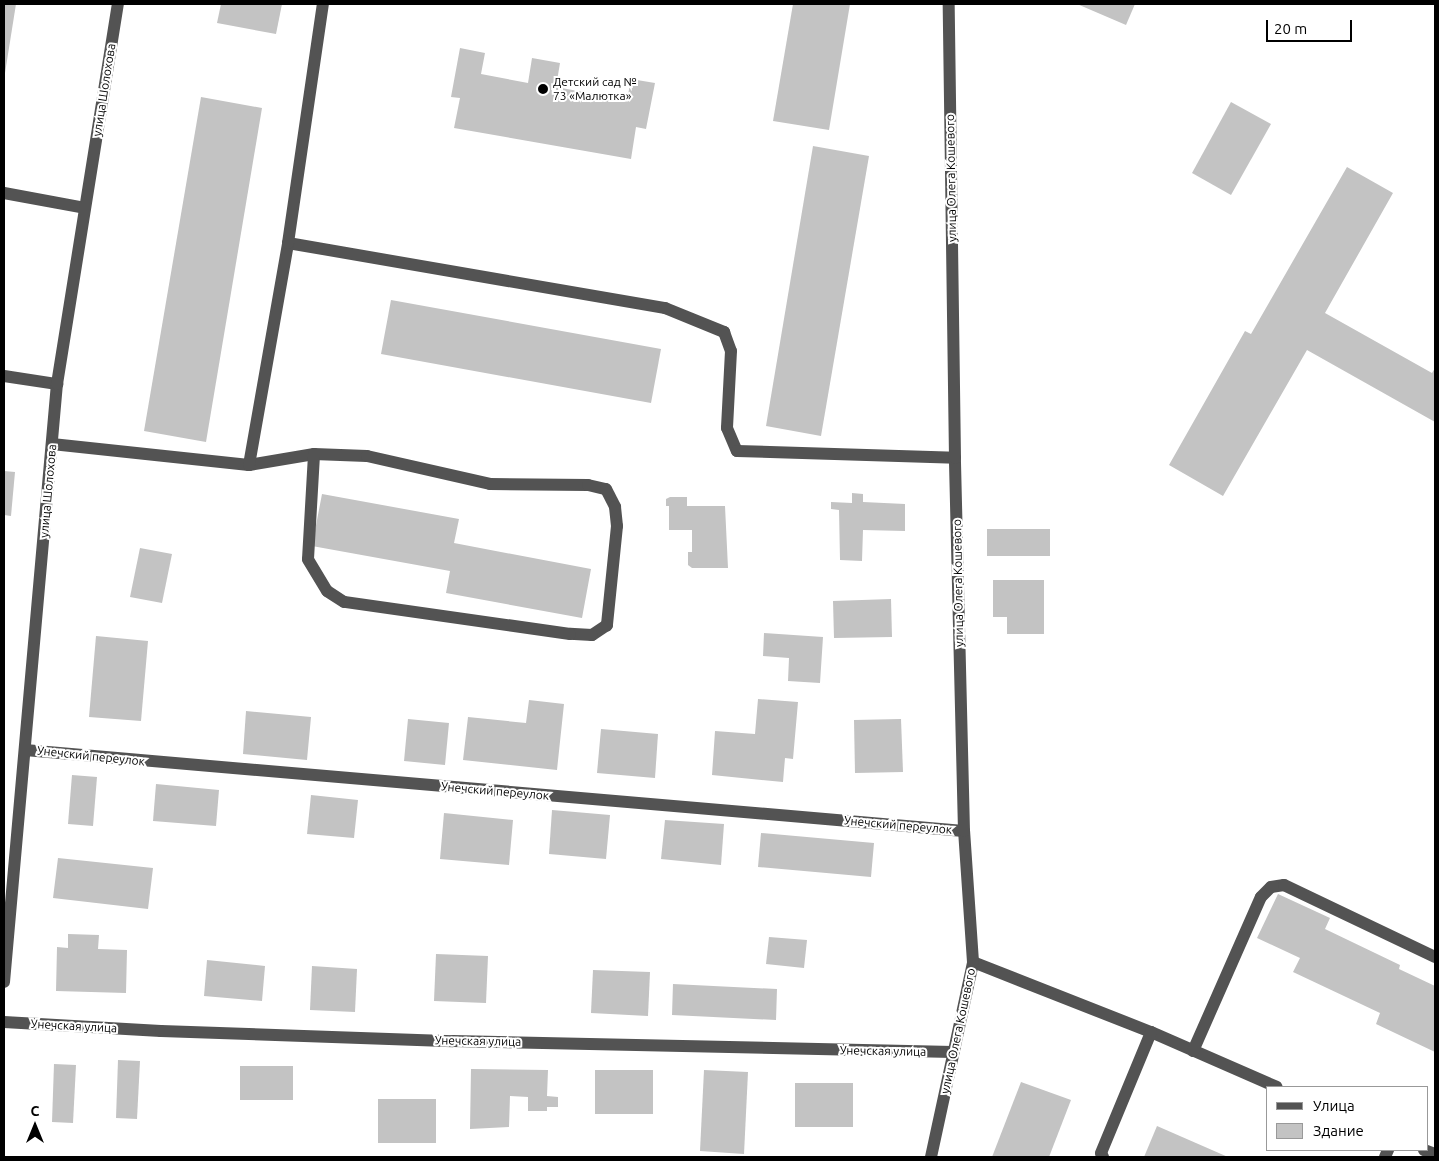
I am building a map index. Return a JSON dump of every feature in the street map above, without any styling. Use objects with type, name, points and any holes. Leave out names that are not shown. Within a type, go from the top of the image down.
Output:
[{"type":"street","name":"улица Шолохова","points":[[4,982],[57,384],[118,4]]},
{"type":"street","points":[[249,465],[288,243],[323,4]]},
{"type":"street","name":"улица Олега Кошевого","points":[[931,1157],[973,962],[964,831],[955,458],[949,4]]},
{"type":"street","points":[[4,193],[85,208]]},
{"type":"street","points":[[288,243],[665,308],[724,332],[731,351],[727,428],[737,451],[955,458]]},
{"type":"street","points":[[4,376],[57,384]]},
{"type":"street","points":[[52,444],[249,465],[314,454],[367,456],[490,484],[588,485],[606,489],[615,507],[617,526],[607,625],[592,635],[570,634],[344,602],[327,591],[308,559],[314,454]]},
{"type":"street","name":"Унечский переулок","points":[[25,750],[964,831]]},
{"type":"street","points":[[1193,1051],[1261,898],[1271,886],[1284,885],[1435,957]]},
{"type":"street","points":[[973,962],[1152,1032],[1276,1086]]},
{"type":"street","name":"Унечская улица","points":[[4,1022],[161,1031],[453,1041],[953,1052]]},
{"type":"street","points":[[1103,1157],[1101,1153],[1152,1032]]},
{"type":"building","points":[[4,4],[16,4],[5,73],[4,73]]},
{"type":"building","points":[[221,4],[282,4],[276,34],[217,23]]},
{"type":"building","points":[[793,4],[850,4],[829,130],[773,121]]},
{"type":"building","points":[[1077,4],[1135,4],[1126,25]]},
{"type":"building","points":[[460,48],[485,53],[481,74],[528,83],[532,58],[560,63],[556,87],[627,100],[631,79],[655,83],[646,129],[636,127],[631,159],[454,128],[460,98],[451,97]]},
{"type":"building","points":[[201,97],[262,108],[206,442],[144,431]]},
{"type":"building","points":[[1231,102],[1271,124],[1231,195],[1192,173]]},
{"type":"building","points":[[813,146],[869,156],[821,436],[766,426]]},
{"type":"building","points":[[1347,167],[1393,193],[1325,313],[1432,373],[1435,368],[1435,422],[1307,350],[1223,496],[1169,465],[1245,331],[1251,334]]},
{"type":"building","points":[[391,300],[661,349],[651,403],[381,354]]},
{"type":"building","points":[[4,471],[15,472],[11,516],[4,515]]},
{"type":"building","points":[[852,493],[863,494],[863,502],[905,504],[905,531],[863,530],[862,561],[840,560],[839,510],[831,509],[831,502],[852,503]]},
{"type":"building","points":[[322,494],[459,519],[454,543],[591,569],[582,618],[446,593],[450,571],[312,546]]},
{"type":"building","points":[[670,497],[687,497],[687,506],[725,506],[728,568],[692,568],[688,565],[688,552],[692,552],[692,530],[669,530],[669,506],[666,506],[666,499]]},
{"type":"building","points":[[987,529],[1050,529],[1050,556],[987,556]]},
{"type":"building","points":[[140,548],[172,554],[162,603],[130,597]]},
{"type":"building","points":[[993,580],[1044,580],[1044,634],[1007,634],[1007,617],[993,617]]},
{"type":"building","points":[[891,599],[892,637],[834,638],[833,601]]},
{"type":"building","points":[[764,633],[823,637],[820,683],[788,681],[789,658],[763,656]]},
{"type":"building","points":[[96,636],[148,641],[141,721],[89,717]]},
{"type":"building","points":[[758,699],[798,702],[793,759],[785,758],[783,782],[712,775],[715,731],[755,734]]},
{"type":"building","points":[[529,700],[564,704],[557,770],[463,760],[468,717],[526,723]]},
{"type":"building","points":[[246,711],[311,717],[307,760],[243,754]]},
{"type":"building","points":[[408,719],[449,723],[445,765],[404,761]]},
{"type":"building","points":[[901,719],[903,772],[855,773],[854,720]]},
{"type":"building","points":[[601,729],[658,734],[655,778],[597,773]]},
{"type":"building","points":[[72,775],[97,777],[93,826],[68,824]]},
{"type":"building","points":[[156,784],[219,790],[216,826],[153,821]]},
{"type":"building","points":[[311,795],[358,800],[354,838],[307,834]]},
{"type":"building","points":[[552,810],[610,815],[606,859],[549,854]]},
{"type":"building","points":[[444,813],[513,820],[509,865],[440,859]]},
{"type":"building","points":[[665,820],[724,824],[721,865],[661,859]]},
{"type":"building","points":[[761,833],[874,843],[871,877],[758,867]]},
{"type":"building","points":[[58,858],[153,868],[148,909],[53,898]]},
{"type":"building","points":[[1278,894],[1330,918],[1325,929],[1400,965],[1399,969],[1435,986],[1435,1052],[1376,1024],[1380,1013],[1293,972],[1300,958],[1257,938]]},
{"type":"building","points":[[68,934],[99,935],[98,949],[127,950],[126,993],[56,991],[57,947],[68,948]]},
{"type":"building","points":[[769,937],[807,940],[804,968],[766,964]]},
{"type":"building","points":[[436,954],[488,956],[486,1003],[434,1001]]},
{"type":"building","points":[[207,960],[265,966],[262,1001],[204,996]]},
{"type":"building","points":[[312,966],[357,969],[355,1012],[310,1010]]},
{"type":"building","points":[[593,970],[650,972],[648,1016],[591,1013]]},
{"type":"building","points":[[673,984],[777,989],[776,1020],[672,1015]]},
{"type":"building","points":[[118,1060],[140,1061],[137,1119],[116,1118]]},
{"type":"building","points":[[54,1064],[76,1065],[73,1123],[52,1122]]},
{"type":"building","points":[[240,1066],[293,1066],[293,1100],[240,1100]]},
{"type":"building","points":[[471,1069],[548,1070],[547,1096],[558,1097],[558,1107],[547,1107],[547,1111],[528,1111],[528,1097],[510,1096],[509,1127],[470,1129]]},
{"type":"building","points":[[595,1070],[653,1070],[653,1114],[595,1114]]},
{"type":"building","points":[[704,1070],[748,1072],[744,1154],[700,1151]]},
{"type":"building","points":[[1021,1082],[1071,1100],[1049,1157],[992,1157]]},
{"type":"building","points":[[795,1083],[853,1083],[853,1127],[795,1127]]},
{"type":"building","points":[[378,1099],[436,1099],[436,1143],[378,1143]]},
{"type":"building","points":[[1157,1126],[1228,1157],[1144,1157]]},
{"type":"place","name":"Детский сад № 73 «Малютка»","points":[[543,89]]}]
